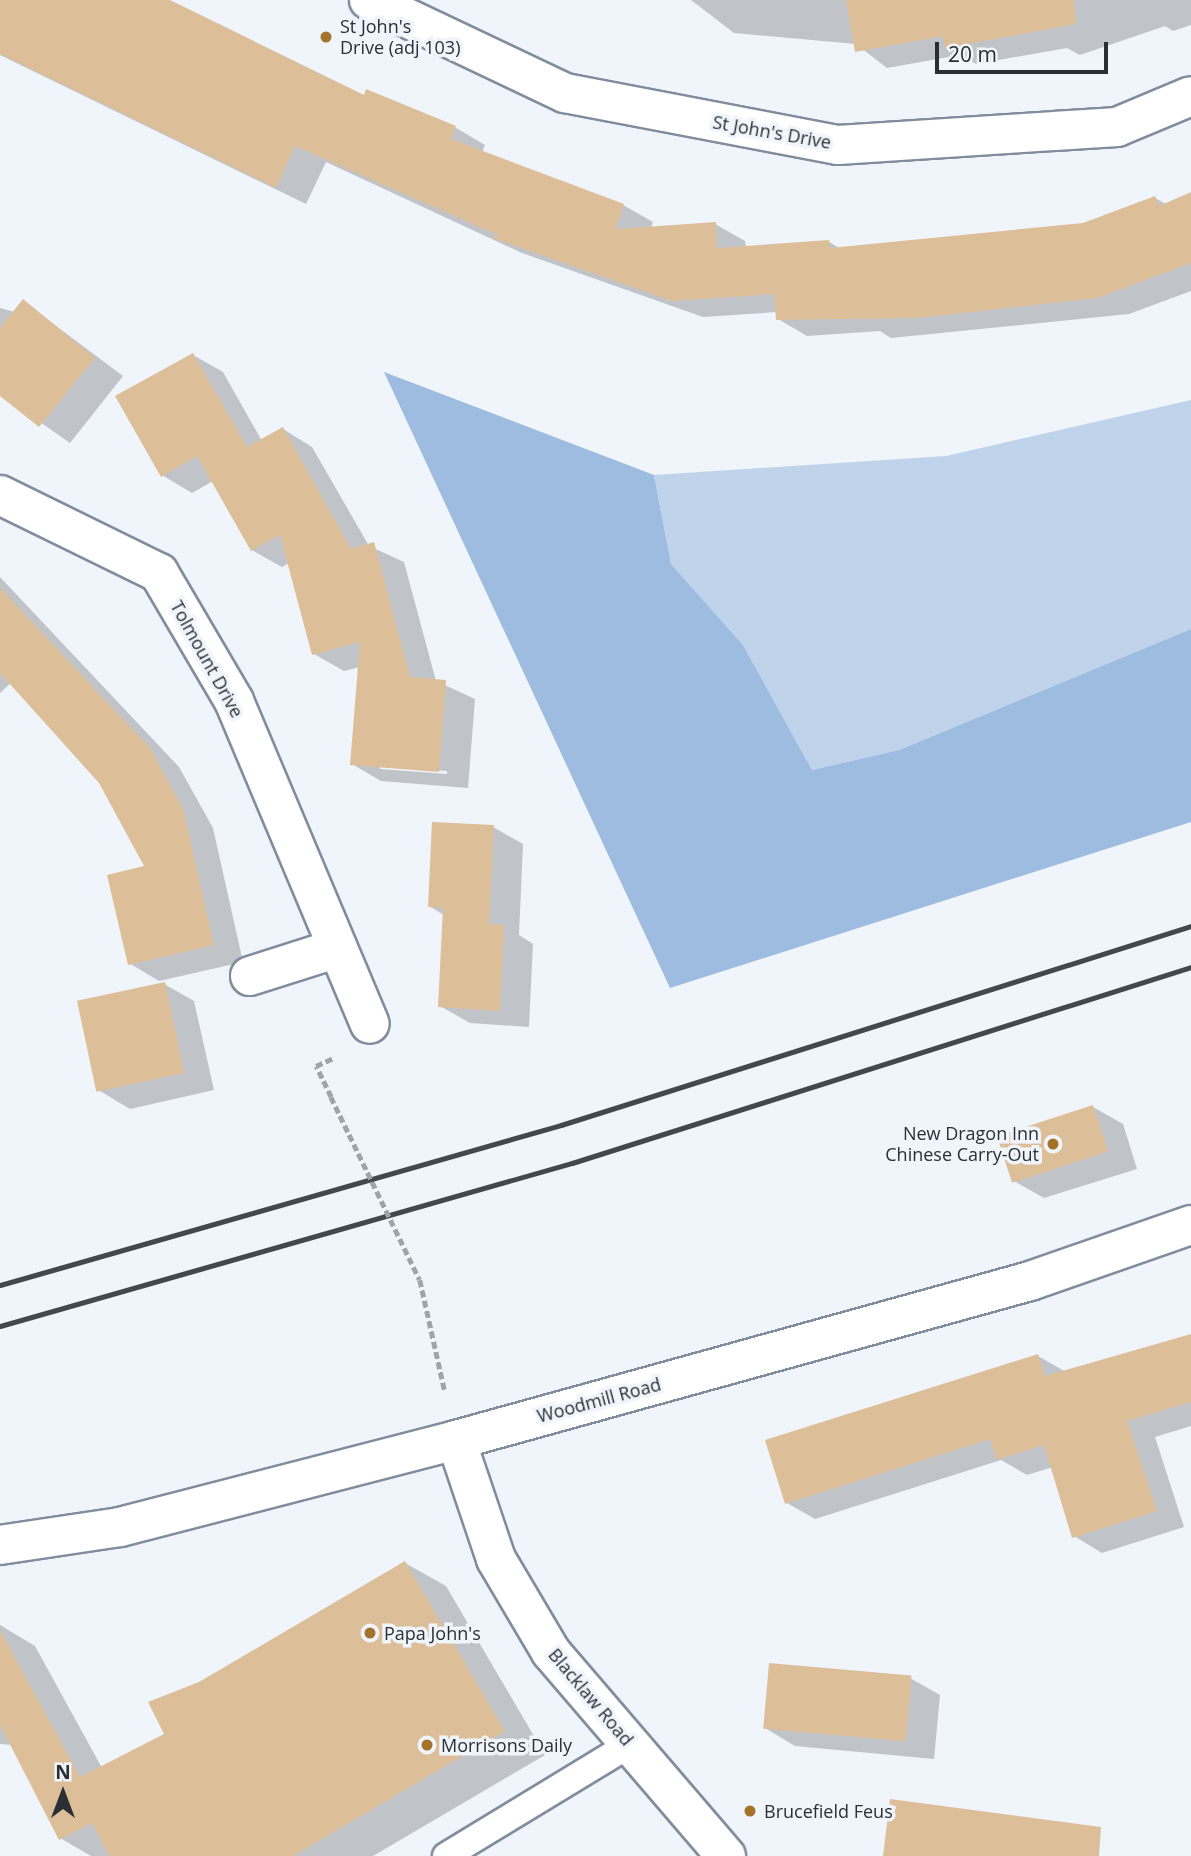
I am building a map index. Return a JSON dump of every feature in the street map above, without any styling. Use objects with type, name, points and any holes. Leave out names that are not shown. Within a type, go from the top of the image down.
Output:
[{"type":"street","name":"St John's Drive","points":[[369,0],[565,93],[838,145],[1117,127],[1191,96]]},
{"type":"street","name":"Tolmount Drive","points":[[0,495],[159,573],[234,701],[370,1024]]},
{"type":"street","points":[[250,976],[338,948]]},
{"type":"street","name":"Woodmill Road","points":[[0,1545],[120,1527],[456,1440],[1030,1281],[1191,1225]]},
{"type":"street","name":"Blacklaw Road","points":[[456,1440],[496,1559],[551,1652],[726,1856]]},
{"type":"lane","points":[[446,1856],[630,1744]]},
{"type":"path","points":[[316,1066],[420,1280],[456,1440]]},
{"type":"shaded area","points":[[384,372],[654,475],[671,564],[743,645],[812,770],[899,750],[1191,629],[1191,822],[670,988]]},
{"type":"shaded area","points":[[1191,400],[1191,629],[899,750],[812,770],[743,645],[671,564],[654,475],[946,456]]},
{"type":"building","points":[[0,0],[170,0],[364,95],[366,89],[456,126],[451,139],[624,204],[616,229],[716,222],[717,248],[829,240],[830,248],[1083,223],[1155,196],[1159,206],[1191,192],[1191,263],[1097,298],[918,318],[776,320],[774,294],[672,301],[490,237],[500,236],[295,146],[276,188],[0,54]]},
{"type":"building","points":[[846,0],[1074,0],[1076,24],[945,48],[943,36],[855,52]]},
{"type":"building","points":[[23,299],[95,358],[39,427],[0,396],[0,328]]},
{"type":"building","points":[[193,353],[247,447],[283,427],[351,549],[374,542],[410,677],[446,680],[439,772],[350,765],[360,642],[312,655],[280,535],[251,551],[197,456],[161,477],[115,396]]},
{"type":"building","points":[[0,588],[150,748],[183,809],[214,945],[128,965],[107,875],[144,866],[99,783],[0,673]]},
{"type":"building","points":[[432,822],[494,825],[489,924],[504,925],[500,1011],[438,1007],[443,908],[428,907]]},
{"type":"building","points":[[165,982],[184,1073],[96,1092],[77,1001]]},
{"type":"building","name":"New Dragon Inn Chinese Carry-Out","points":[[1093,1105],[1108,1152],[1012,1183],[997,1136]]},
{"type":"building","points":[[1191,1334],[1191,1402],[1127,1421],[1157,1511],[1072,1538],[1044,1445],[997,1460],[990,1439],[785,1504],[765,1440],[1038,1354],[1045,1376]]},
{"type":"building","points":[[405,1561],[505,1731],[293,1856],[109,1856],[92,1823],[59,1840],[0,1725],[0,1630],[80,1777],[164,1734],[148,1702],[199,1682]]},
{"type":"building","points":[[769,1663],[911,1675],[906,1741],[763,1729]]},
{"type":"building","points":[[890,1799],[1101,1827],[1099,1856],[883,1856]]},
{"type":"railway","points":[[0,1285],[561,1125],[1191,926]]},
{"type":"railway","points":[[0,1326],[572,1163],[1191,967]]},
{"type":"place","name":"St John's Drive (adj 103)","points":[[326,37]]},
{"type":"place","name":"New Dragon Inn Chinese Carry-Out","points":[[1053,1144]]},
{"type":"place","name":"Papa John's","points":[[370,1633]]},
{"type":"place","name":"Morrisons Daily","points":[[427,1745]]},
{"type":"place","name":"Brucefield Feus","points":[[750,1811]]}]
